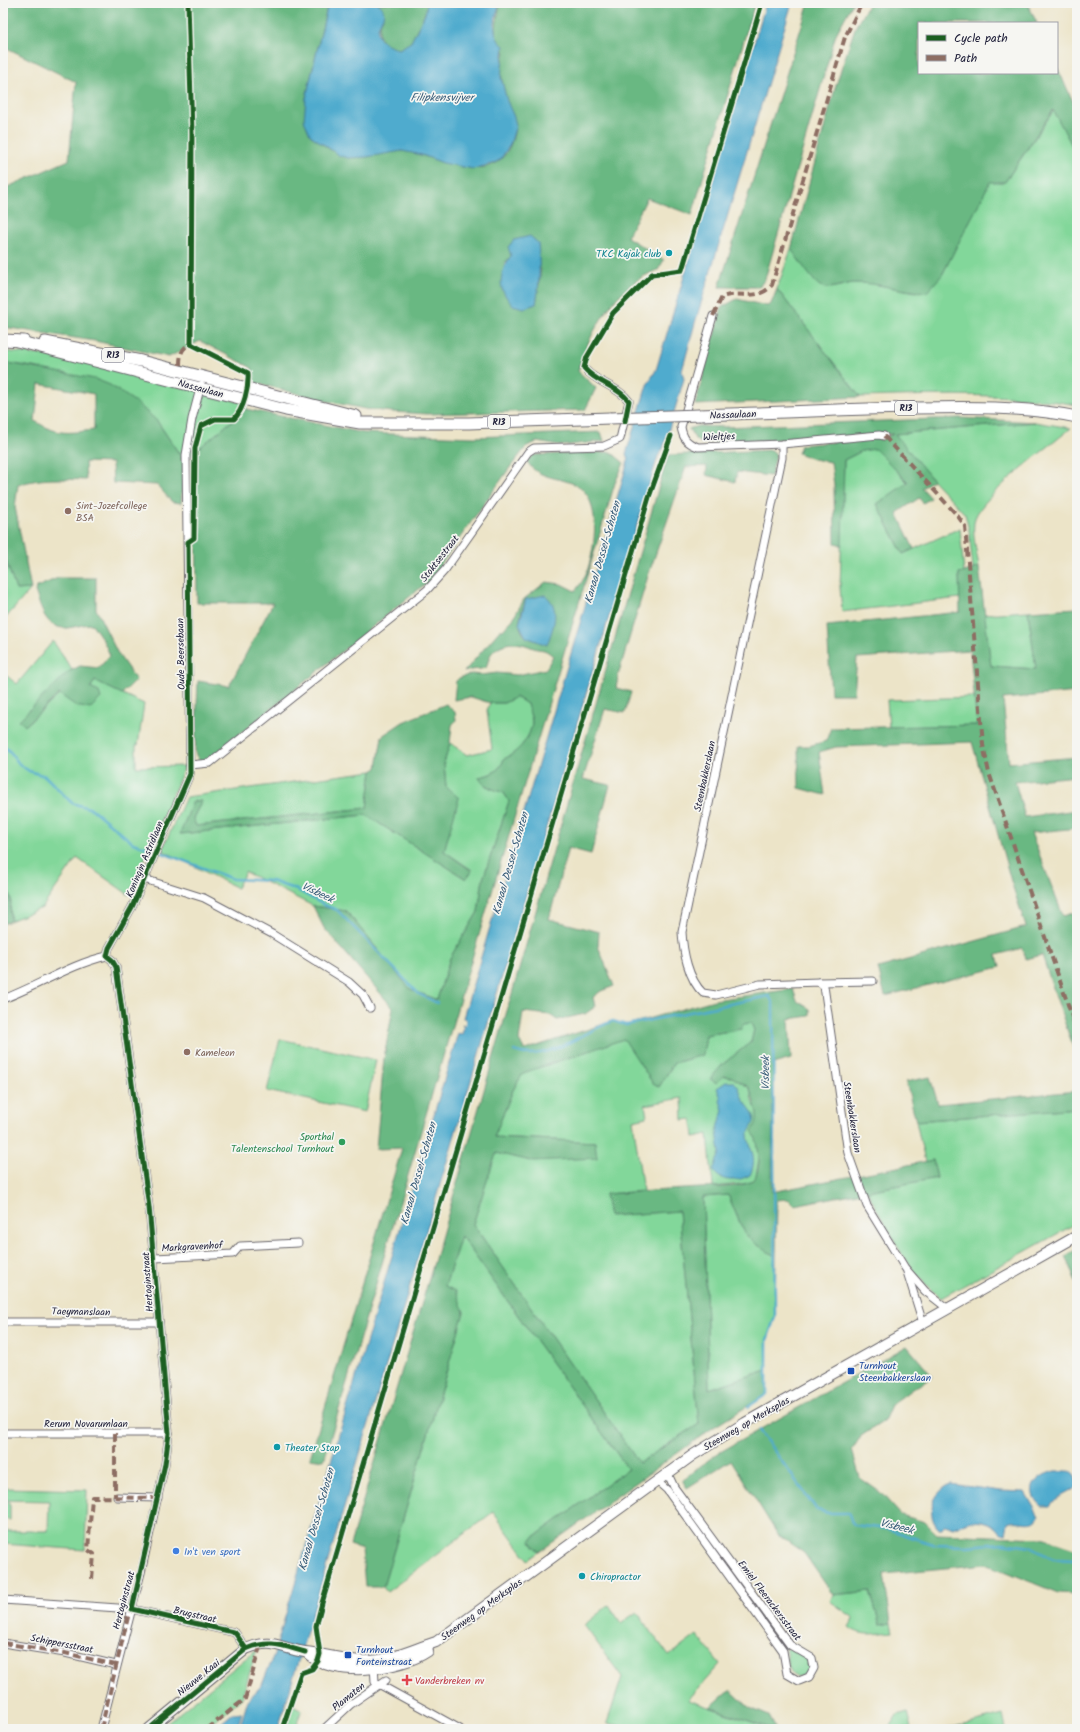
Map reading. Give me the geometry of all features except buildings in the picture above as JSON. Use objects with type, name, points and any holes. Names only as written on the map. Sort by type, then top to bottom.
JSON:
[{"type":"main road","name":"Nassaulaan","points":[[3,340],[44,342],[86,349],[141,361],[202,383],[286,410],[360,423],[469,423],[852,409],[950,407],[1045,411],[1077,417]]},
{"type":"street","name":"Wieltjes","points":[[713,316],[681,427],[682,435],[688,443],[698,447],[782,444],[879,435],[884,436]]},
{"type":"street","name":"Stoktsestraat","points":[[190,765],[210,763],[427,590],[445,570],[528,452],[534,448],[558,449],[604,446],[620,440],[629,401],[625,395],[590,375],[584,368]]},
{"type":"street","name":"Oude Beersebaan","points":[[190,765],[187,445],[202,383]]},
{"type":"street","name":"Steenbakkerslaan","points":[[782,444],[782,458],[682,932],[686,959],[693,979],[703,992],[716,995],[760,984],[873,981]]},
{"type":"street","name":"Koningin Astridlaan","points":[[107,956],[109,948],[132,908],[188,780],[190,765]]},
{"type":"street","name":"Koningin Astridlaan","points":[[144,878],[204,898],[272,934],[349,982],[363,995],[370,1008]]},
{"type":"street","points":[[3,998],[22,992],[92,960],[107,956]]},
{"type":"street","name":"Hertoginstraat","points":[[101,1729],[128,1617],[132,1609],[158,1498],[169,1433],[155,1258],[116,967],[112,960],[107,956]]},
{"type":"street","name":"Steenbakkerslaan","points":[[819,982],[824,986],[848,1153],[867,1206],[905,1268],[937,1302],[948,1309]]},
{"type":"street","name":"Steenweg op Merksplas","points":[[261,1644],[276,1644],[304,1652],[325,1664],[374,1665],[414,1659],[430,1649],[436,1642],[658,1482],[693,1455],[745,1423],[1077,1236]]},
{"type":"street","name":"Markgravenhof","points":[[155,1258],[233,1254],[240,1246],[298,1244]]},
{"type":"street","name":"Steenbakkerslaan","points":[[905,1268],[923,1323]]},
{"type":"street","name":"Taeymanslaan","points":[[3,1322],[159,1322]]},
{"type":"street","name":"Rerum Novarumlaan","points":[[3,1433],[169,1433]]},
{"type":"street","name":"Emiel Fleerackersstraat","points":[[658,1482],[667,1490],[783,1651],[787,1674],[799,1681],[809,1677],[814,1668],[812,1658],[790,1645],[673,1486],[668,1474]]},
{"type":"street","points":[[117,1497],[158,1498]]},
{"type":"street","name":"Brugstraat","points":[[3,1600],[132,1609],[233,1632],[246,1649]]},
{"type":"street","name":"Schippersstraat","points":[[3,1643],[65,1653],[116,1665]]},
{"type":"street","name":"Nieuwe Kaai","points":[[149,1729],[246,1649],[261,1644]]},
{"type":"street","points":[[385,1663],[383,1682],[389,1689],[460,1729]]},
{"type":"street","points":[[374,1665],[375,1682],[383,1682]]},
{"type":"street","name":"Plamaten","points":[[324,1729],[351,1704],[383,1682]]},
{"type":"green space","points":[[3,3],[328,3],[306,98],[310,135],[333,151],[347,156],[365,157],[393,151],[403,151],[446,163],[476,168],[489,166],[501,159],[510,146],[514,134],[513,119],[506,100],[501,76],[505,52],[496,40],[495,33],[500,3],[755,3],[692,215],[647,198],[627,237],[664,260],[658,270],[643,276],[618,297],[597,325],[589,341],[578,371],[596,388],[585,410],[428,414],[365,409],[326,401],[252,382],[252,368],[200,341],[169,357],[95,341],[3,327],[3,189],[69,160],[76,82],[3,46]],"holes":[[[511,256],[541,269],[536,304],[504,264]]]},
{"type":"green space","points":[[378,3],[427,3],[424,17],[410,43],[398,49],[386,45],[382,40],[379,34],[383,18]]},
{"type":"green space","points":[[809,3],[853,3],[836,34],[765,279],[759,287],[719,287]]},
{"type":"green space","points":[[869,3],[1027,3],[1036,22],[918,22],[918,74],[1058,74],[1058,69],[1077,110],[1077,155],[1053,110],[1005,182],[990,182],[942,275],[927,292],[918,292],[862,283],[853,283],[832,288],[820,286],[805,269],[791,249],[836,85],[855,28]]},
{"type":"green space","points":[[1054,110],[1077,155],[1077,405],[1023,398],[969,395],[860,397],[777,289],[791,249],[819,285],[831,288],[852,283],[868,283],[916,292],[942,275],[990,181],[1005,182]]},
{"type":"green space","points":[[777,289],[860,397],[695,405],[722,307],[737,299],[767,306],[771,304]]},
{"type":"green space","points":[[3,351],[42,355],[51,352],[247,404],[246,409],[184,461],[157,421],[39,368],[3,362]]},
{"type":"green space","points":[[3,362],[95,379],[110,385],[137,403],[157,421],[184,461],[181,503],[172,502],[157,485],[113,483],[112,463],[85,462],[86,480],[43,480],[26,482],[18,485],[15,507],[31,589],[16,590],[3,552]],"holes":[[[39,384],[94,394],[94,430],[63,432],[43,426],[35,421]]]},
{"type":"green space","points":[[246,409],[364,433],[474,437],[601,432],[604,441],[560,446],[537,442],[527,446],[429,581],[218,752],[206,760],[199,761],[195,753],[198,681],[229,686],[273,603],[197,603],[196,463],[198,449]]},
{"type":"green space","points":[[961,418],[1035,422],[895,434],[933,480],[922,488],[931,498],[923,503],[919,498],[897,513],[914,549],[903,554],[877,504],[908,482],[875,449],[862,451],[844,460],[842,545],[835,543],[834,485],[831,462],[813,459],[798,453],[801,445],[878,438],[881,440],[893,434],[702,443],[696,440],[689,429],[698,426],[723,427]]},
{"type":"green space","points":[[1035,422],[1071,428],[1033,458],[991,496],[981,508],[975,518],[974,524],[979,567],[973,569],[969,530],[965,514],[933,480],[894,434]]},
{"type":"green space","points":[[875,448],[908,483],[877,504],[903,554],[960,528],[964,573],[959,574],[960,598],[842,612],[840,587],[844,460],[862,451]]},
{"type":"green space","points":[[772,450],[776,455],[771,476],[737,472],[735,482],[706,475],[707,466],[686,467],[648,576],[619,672],[616,688],[631,692],[625,713],[605,709],[583,779],[610,785],[591,854],[568,848],[549,919],[599,932],[598,946],[614,986],[601,991],[593,997],[595,1007],[585,1014],[557,1020],[550,1015],[523,1012],[519,1041],[525,1050],[613,1021],[626,1025],[714,1000],[793,989],[797,1001],[810,1009],[810,1016],[789,1019],[791,1059],[773,1064],[772,1192],[933,1160],[937,1178],[794,1205],[788,1199],[777,1200],[776,1257],[756,1244],[747,1236],[728,1195],[703,1197],[709,1389],[767,1370],[767,1394],[714,1427],[539,1552],[530,1540],[628,1469],[461,1236],[445,1286],[456,1291],[464,1312],[383,1587],[365,1587],[362,1549],[350,1545],[440,1242],[668,455]],"holes":[[[751,1023],[754,1030],[751,1042],[723,1064],[710,1079],[717,1083],[723,1076],[732,1077],[750,1088],[757,1115],[757,1121],[752,1131],[757,1143],[759,1159],[756,1174],[753,1179],[748,1183],[730,1187],[605,1194],[609,1216],[679,1211],[699,1424],[639,1463],[473,1224],[496,1153],[531,1161],[597,1158],[595,1142],[494,1137],[513,1090],[523,1073],[624,1039],[652,1082],[659,1087],[674,1063],[703,1055],[706,1035],[741,1029],[743,1024]]]},
{"type":"green space","points":[[611,452],[624,463],[615,483],[476,945],[324,1460],[310,1458],[402,1148],[376,1149],[384,1058],[393,1008],[324,928],[313,906],[346,911],[410,989],[437,1000],[450,958],[478,912],[483,879],[509,801],[504,793],[486,786],[479,777],[494,772],[500,767],[504,759],[518,749],[529,734],[532,722],[527,704],[516,697],[504,703],[490,703],[471,697],[454,700],[456,681],[459,678],[471,674],[482,675],[497,673],[517,675],[546,669],[553,656],[549,653],[526,645],[510,643],[504,644],[495,650],[490,656],[486,668],[464,672],[500,630],[503,630],[513,619],[524,599],[546,582],[561,584],[575,591],[582,582],[588,569],[591,557],[594,518],[592,506],[588,496],[581,488],[574,484],[537,472],[527,461],[533,455]],"holes":[[[526,599],[547,645],[527,637],[521,629],[520,619]]]},
{"type":"green space","points":[[3,552],[16,590],[31,589],[3,621]]},
{"type":"green space","points":[[979,567],[991,666],[1036,669],[1028,611],[1077,608],[1077,692],[1003,699],[1009,763],[1077,757],[1077,776],[1015,782],[1025,817],[1077,810],[1077,828],[1031,833],[1063,916],[1077,912],[1077,1059],[1042,955],[1026,959],[1022,948],[997,955],[1000,967],[885,996],[878,968],[1026,927],[1011,881],[972,742],[836,747],[819,752],[825,795],[799,788],[798,746],[809,746],[826,741],[831,728],[977,725],[970,650],[857,658],[854,694],[831,694],[827,626],[960,612],[959,574]]},
{"type":"green space","points":[[58,578],[96,578],[96,609],[118,654],[136,680],[122,694],[95,681],[90,688],[99,692],[101,698],[90,709],[76,706],[59,694],[25,726],[19,720],[68,672],[80,666],[99,668],[110,655],[103,640],[92,624],[67,628],[60,627],[54,625],[45,616],[35,591],[37,587]]},
{"type":"green space","points":[[1028,611],[1036,669],[991,666],[984,614]]},
{"type":"green space","points":[[53,641],[72,670],[20,720],[25,726],[60,694],[63,696],[90,688],[95,681],[144,704],[138,745],[136,745],[136,767],[185,766],[129,895],[77,858],[42,908],[10,921],[11,898],[3,877],[3,673],[17,684]]},
{"type":"green space","points":[[516,697],[527,704],[532,720],[531,728],[526,739],[514,753],[504,759],[500,767],[491,774],[479,777],[486,786],[504,793],[509,801],[483,879],[478,912],[450,958],[437,1000],[410,989],[346,911],[313,906],[245,872],[237,888],[162,850],[186,797],[372,771],[367,808],[196,826],[193,818],[202,801],[193,801],[181,834],[366,815],[466,879],[472,870],[444,851],[458,798],[446,787],[444,763],[450,743],[467,755],[492,749],[487,710],[490,703],[504,703]]},
{"type":"green space","points":[[974,697],[977,725],[889,727],[887,700]]},
{"type":"green space","points":[[446,704],[455,712],[456,720],[452,725],[450,743],[444,763],[446,787],[459,798],[444,851],[472,871],[466,879],[366,815],[180,834],[193,801],[202,801],[193,818],[196,826],[367,808],[372,771],[377,768],[382,736],[403,722]]},
{"type":"green space","points":[[3,877],[11,898],[10,921],[3,924]]},
{"type":"green space","points":[[751,1023],[754,1030],[751,1042],[723,1064],[723,1076],[732,1077],[750,1088],[752,1101],[758,1112],[757,1137],[759,1158],[756,1176],[749,1183],[713,1187],[708,1134],[694,1137],[692,1119],[683,1120],[682,1098],[645,1105],[647,1117],[633,1120],[643,1191],[605,1194],[609,1216],[679,1211],[699,1424],[639,1463],[473,1224],[496,1152],[531,1161],[595,1142],[494,1137],[513,1090],[523,1073],[624,1038],[652,1082],[659,1087],[674,1063],[703,1055],[706,1035],[741,1029],[743,1024]]},
{"type":"green space","points":[[280,1039],[376,1060],[365,1112],[267,1091]]},
{"type":"green space","points":[[930,1077],[938,1104],[1077,1091],[1077,1108],[916,1121],[906,1082]]},
{"type":"green space","points":[[1077,1108],[1077,1223],[941,1298],[918,1276],[899,1249],[867,1191],[937,1178],[933,1160],[925,1162],[916,1121]]},
{"type":"green space","points":[[728,1195],[741,1225],[750,1239],[776,1257],[775,1317],[767,1340],[767,1370],[709,1389],[703,1197]]},
{"type":"green space","points":[[461,1236],[628,1469],[530,1540],[539,1552],[528,1560],[493,1512],[387,1592],[383,1587],[464,1312],[445,1286]]},
{"type":"green space","points":[[1077,1250],[1077,1284],[1065,1256]]},
{"type":"green space","points":[[907,1346],[933,1377],[912,1389],[891,1405],[884,1421],[861,1436],[852,1450],[860,1478],[880,1492],[901,1515],[925,1522],[937,1534],[1042,1538],[1077,1550],[1077,1594],[1058,1593],[986,1564],[884,1574],[891,1623],[880,1625],[870,1591],[833,1595],[804,1553],[778,1535],[731,1460],[687,1488],[682,1480],[715,1455]]},
{"type":"green space","points":[[3,1488],[87,1490],[85,1550],[3,1544],[3,1531],[48,1531],[49,1501],[3,1500]]},
{"type":"green space","points":[[3,1502],[10,1502],[10,1520],[3,1519]]},
{"type":"green space","points":[[870,1591],[880,1625],[891,1623],[893,1632],[870,1634],[859,1633],[849,1627],[854,1618],[830,1601],[833,1595]]},
{"type":"green space","points":[[609,1605],[621,1623],[637,1612],[669,1656],[697,1635],[720,1664],[688,1700],[772,1729],[635,1729],[607,1723],[622,1677],[584,1625]]},
{"type":"green space","points":[[789,1648],[809,1661],[810,1669],[802,1676],[793,1675],[788,1667],[786,1650]]},
{"type":"green space","points":[[257,1649],[242,1698],[204,1729],[160,1729]]},
{"type":"green space","points":[[730,1690],[750,1708],[769,1716],[776,1729],[772,1729],[710,1707]]},
{"type":"green space","points":[[293,1705],[302,1710],[297,1722],[303,1727],[309,1729],[285,1729]]},
{"type":"green space","points":[[908,1712],[912,1729],[888,1729],[897,1715]]},
{"type":"green space","points":[[1003,1715],[1006,1729],[940,1729],[953,1728]]},
{"type":"water","name":"Filipkensvijver","points":[[328,3],[378,3],[382,7],[384,13],[378,28],[379,36],[387,45],[399,49],[411,42],[425,14],[427,3],[500,3],[495,21],[495,32],[500,42],[504,46],[501,77],[507,101],[516,125],[510,145],[500,160],[492,164],[473,169],[443,163],[422,155],[402,151],[367,157],[348,158],[340,156],[310,135],[304,120],[306,98]]},
{"type":"water","name":"Kanaal Dessel-Schoten","points":[[766,3],[792,3],[695,323],[682,371],[684,379],[663,449],[658,456],[606,627],[278,1729],[239,1729],[248,1700],[262,1685],[274,1654],[458,1033],[462,1034],[464,1028],[462,1025],[465,1026],[466,1019],[463,1018],[628,461],[626,454],[647,385],[656,370]]},
{"type":"water","points":[[530,236],[538,243],[539,281],[536,304],[524,308],[512,305],[503,291],[501,277],[511,256],[508,247],[514,240]]},
{"type":"water","points":[[545,595],[550,600],[555,612],[555,618],[547,645],[526,637],[519,624],[526,599]]},
{"type":"water","points":[[726,1082],[734,1082],[736,1084],[743,1099],[755,1118],[748,1133],[753,1157],[750,1175],[735,1180],[720,1177],[713,1170],[720,1153],[717,1132],[723,1110],[720,1101],[721,1098],[717,1088]]},
{"type":"water","points":[[1056,1471],[1072,1472],[1075,1476],[1077,1486],[1059,1497],[1051,1507],[1042,1507],[1033,1495],[1034,1484],[1042,1476]]},
{"type":"water","points":[[951,1484],[1001,1491],[1025,1492],[1039,1516],[1037,1520],[1030,1523],[1008,1523],[1006,1534],[999,1531],[991,1524],[981,1521],[968,1522],[954,1528],[946,1525],[943,1529],[939,1529],[932,1517],[933,1504],[940,1492]]},
{"type":"water","points":[[242,1712],[237,1729],[214,1729],[233,1713]]},
{"type":"waterway","name":"Visbeek","points":[[3,745],[19,764],[29,771],[45,776],[72,803],[92,809],[133,843],[151,849]]},
{"type":"waterway","name":"Visbeek","points":[[160,852],[233,879],[271,881],[297,890],[324,905],[337,910],[419,994],[437,1003]]},
{"type":"waterway","name":"Visbeek","points":[[514,1051],[527,1054],[552,1050],[613,1021],[626,1025],[769,996],[773,1003],[775,1317],[767,1340],[767,1394],[748,1407]]},
{"type":"waterway","name":"Visbeek","points":[[759,1430],[817,1510],[828,1513],[848,1513],[853,1525],[888,1529],[935,1545],[967,1546],[1003,1543],[1031,1547],[1052,1559],[1077,1560]]},
{"type":"marked path","points":[[713,316],[722,297],[729,295],[761,293],[772,285],[845,37],[862,3]]},
{"type":"marked path","points":[[180,365],[182,352],[185,347],[191,344],[191,340]]},
{"type":"marked path","points":[[884,436],[957,515],[965,526],[983,745],[989,773],[1077,1031]]},
{"type":"marked path","points":[[115,1433],[115,1497]]},
{"type":"marked path","points":[[92,1579],[94,1554],[88,1550],[92,1497],[158,1498]]},
{"type":"marked path","points":[[101,1729],[128,1617],[132,1609]]},
{"type":"marked path","points":[[3,1643],[65,1653],[116,1665]]},
{"type":"marked path","points":[[207,1729],[245,1699],[261,1643]]},
{"type":"cycle path","points":[[188,3],[192,133],[191,344]]},
{"type":"cycle path","points":[[625,421],[629,401],[619,392],[589,373],[584,368],[587,357],[613,313],[652,274],[682,270],[762,3]]},
{"type":"cycle path","points":[[191,344],[248,373],[248,379],[247,391],[238,415],[234,419],[215,419],[201,426],[195,448],[194,538],[188,542],[190,774],[132,907],[109,948],[107,956],[112,960],[116,967],[149,1207],[169,1433],[165,1464],[132,1609],[233,1632],[246,1649]]},
{"type":"cycle path","points":[[282,1729],[301,1673],[312,1669],[318,1661],[320,1654],[316,1626],[322,1603],[649,497],[671,436]]},
{"type":"cycle path","points":[[149,1729],[246,1649],[262,1644],[276,1644],[305,1652]]},
{"type":"place","name":"TKC Kajak club","points":[[669,253]]},
{"type":"place","name":"Sint-Jozefcollege BSA","points":[[68,511]]},
{"type":"place","name":"Kameleon","points":[[187,1052]]},
{"type":"place","name":"Sporthal Talentenschool Turnhout","points":[[342,1142]]},
{"type":"place","name":"Turnhout Steenbakkerslaan","points":[[851,1371]]},
{"type":"place","name":"Theater Stap","points":[[277,1447]]},
{"type":"place","name":"In't ven sport","points":[[176,1551]]},
{"type":"place","name":"Chiropractor","points":[[582,1576]]},
{"type":"place","name":"Turnhout Fonteinstraat","points":[[348,1655]]},
{"type":"place","name":"Vanderbreken nv","points":[[407,1680]]}]
